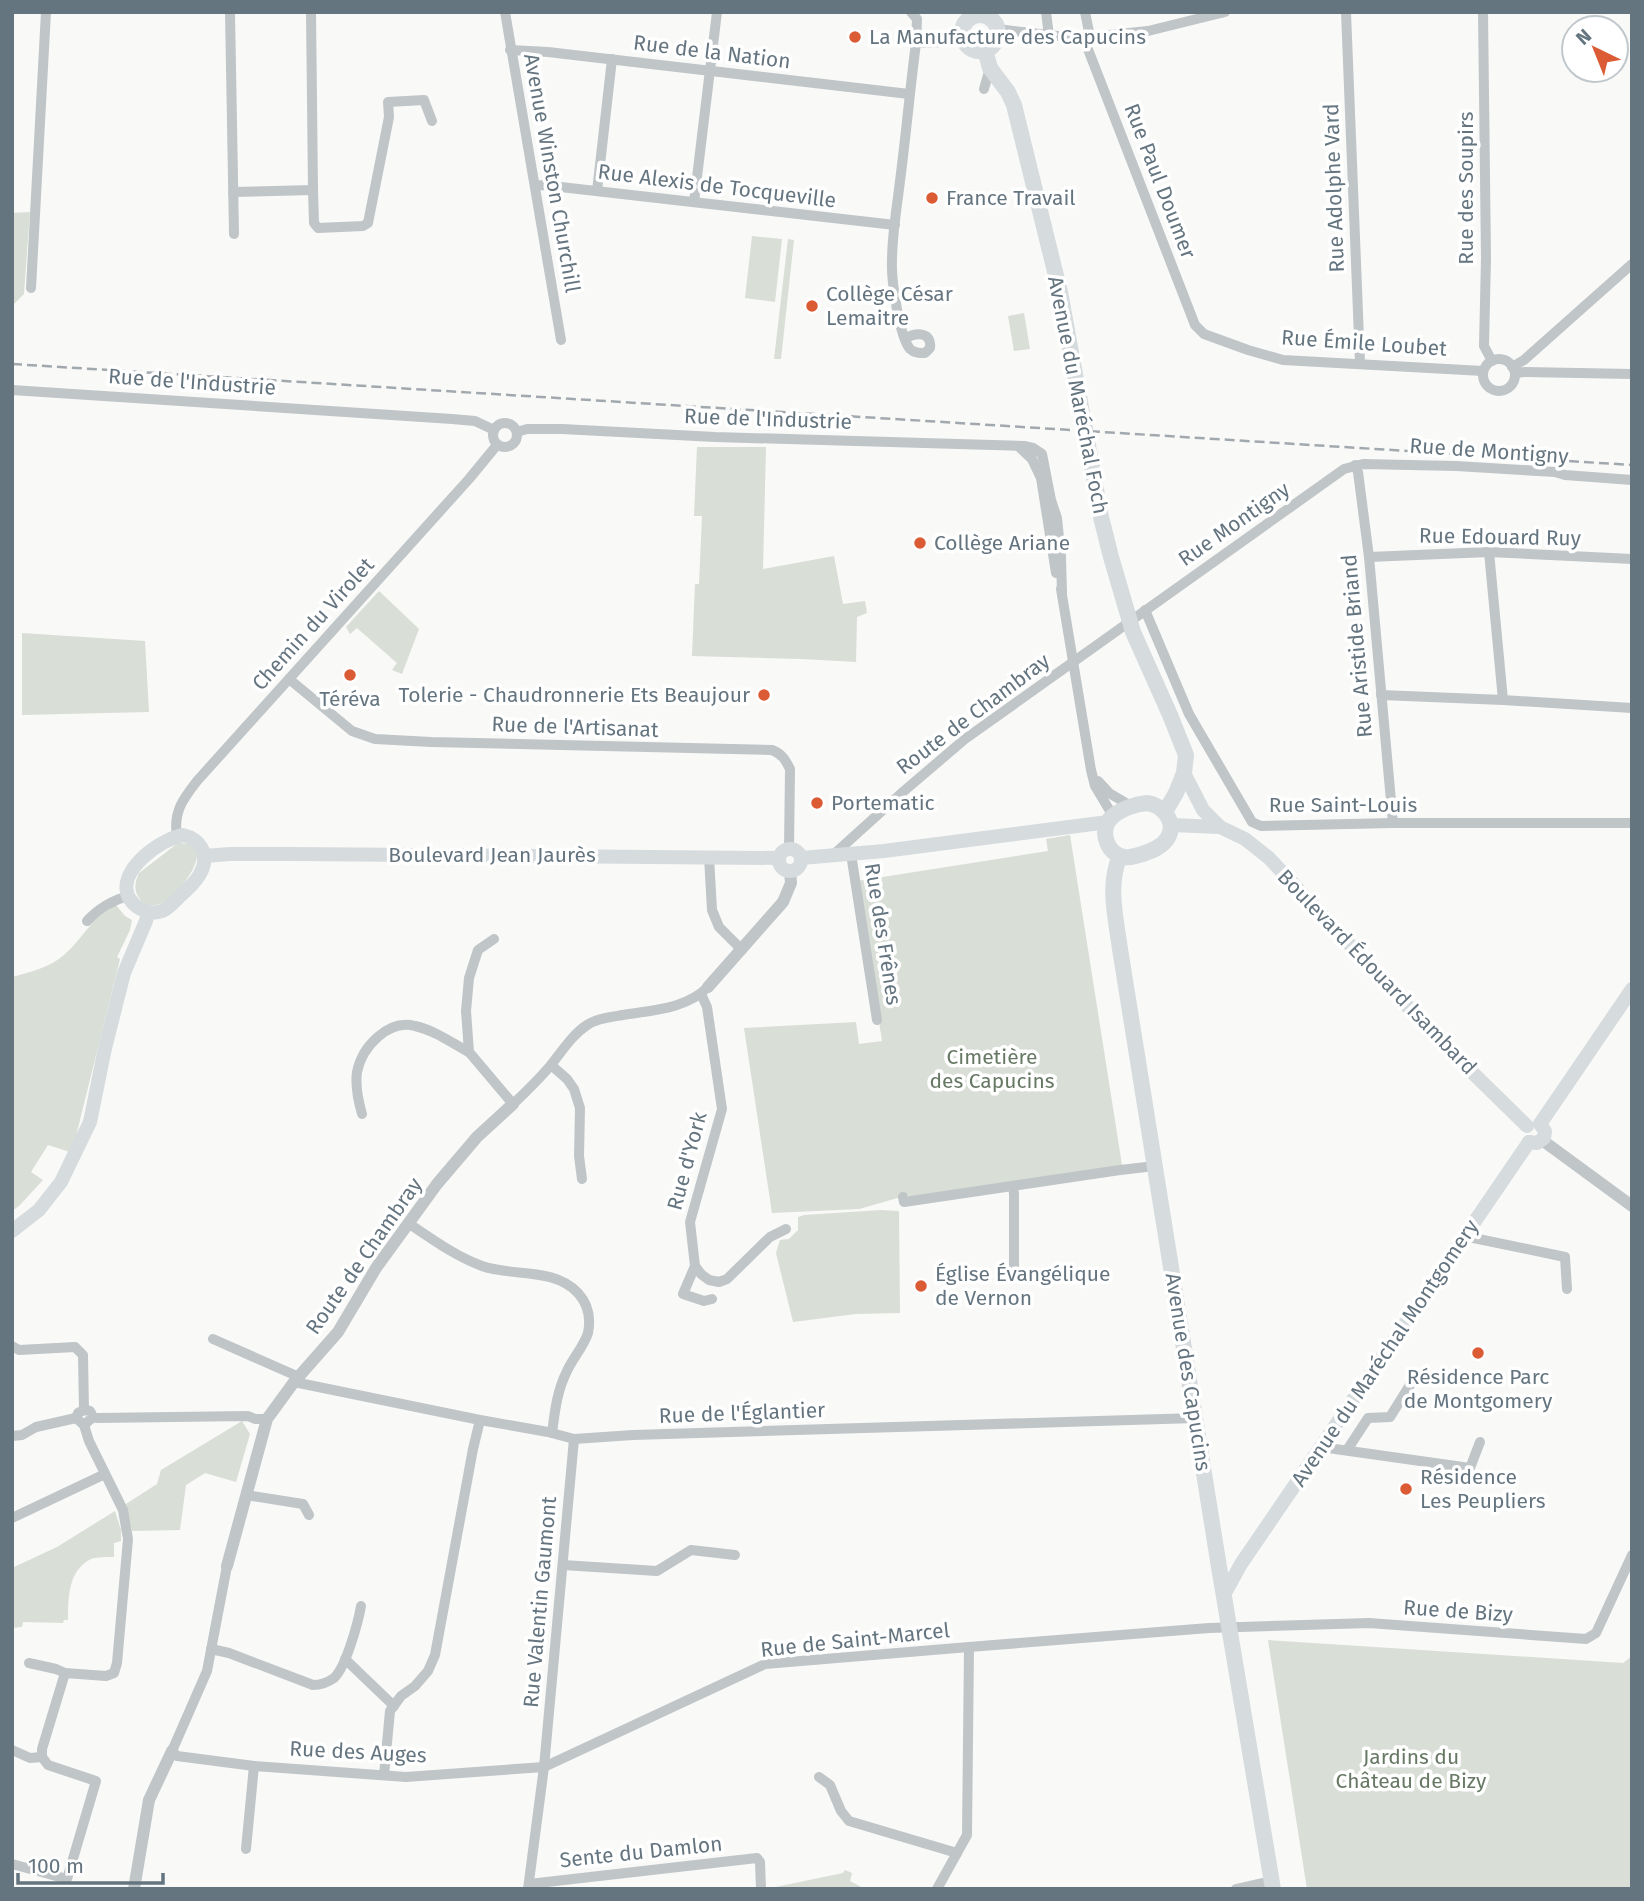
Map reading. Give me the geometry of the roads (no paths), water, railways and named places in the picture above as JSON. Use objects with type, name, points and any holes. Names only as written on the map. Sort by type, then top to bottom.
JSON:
[{"type":"main road","points":[[970,20],[992,20],[998,29],[994,44],[985,50],[972,50],[964,42],[970,20]]},
{"type":"main road","name":"Avenue du Maréchal Foch","points":[[985,50],[990,68],[1014,105],[1060,292],[1101,517],[1133,632],[1186,755],[1184,773]]},
{"type":"main road","points":[[1147,803],[1155,804],[1168,818],[1171,832],[1167,840],[1153,850],[1125,858],[1120,856],[1109,847],[1105,839],[1110,819],[1131,806],[1157,799],[1166,792],[1173,780],[1180,738]]},
{"type":"main road","points":[[1168,818],[1184,773]]},
{"type":"main road","name":"Boulevard Édouard Isambard","points":[[1184,773],[1203,810],[1220,827]]},
{"type":"main road","name":"Boulevard Édouard Isambard","points":[[1168,818],[1220,827],[1245,839],[1269,858],[1436,1037],[1534,1125]]},
{"type":"main road","name":"Boulevard Jean Jaurès","points":[[1072,828],[1077,824],[1110,819]]},
{"type":"main road","name":"Boulevard Jean Jaurès","points":[[204,856],[832,857],[1072,828],[1105,839]]},
{"type":"main road","points":[[177,836],[190,837],[198,842],[204,856],[205,862],[200,874],[165,910],[148,912],[135,905],[128,896],[127,883],[133,868],[161,844],[177,836]]},
{"type":"main road","points":[[789,855],[781,867],[790,871]]},
{"type":"main road","name":"Avenue des Capucins","points":[[1120,856],[1114,870],[1112,891],[1120,949],[1272,1885]]},
{"type":"main road","points":[[12,1231],[38,1210],[61,1182],[90,1122],[124,973],[148,912]]},
{"type":"main road","points":[[1536,1141],[1524,1133],[1534,1125],[1632,989]]},
{"type":"main road","name":"Avenue du Maréchal Montgomery","points":[[1224,1595],[1241,1564],[1464,1236],[1536,1141]]},
{"type":"main road","points":[[1219,1567],[1241,1564]]},
{"type":"street","points":[[31,288],[46,12]]},
{"type":"street","points":[[230,12],[234,234]]},
{"type":"street","points":[[311,12],[314,223],[318,228],[363,226],[368,223],[389,117],[387,102],[424,100],[432,121]]},
{"type":"street","name":"Avenue Winston Churchill","points":[[505,12],[561,341]]},
{"type":"street","points":[[694,202],[717,12]]},
{"type":"street","points":[[906,338],[896,304],[891,259],[916,43],[917,19],[911,12]]},
{"type":"street","points":[[1046,12],[1049,36]]},
{"type":"street","name":"Rue Paul Doumer","points":[[1085,12],[1087,38],[1195,324],[1204,334]]},
{"type":"street","points":[[998,29],[1087,38],[1148,31],[1188,17],[1225,12]]},
{"type":"street","name":"Rue Adolphe Vard","points":[[1346,12],[1360,363]]},
{"type":"street","name":"Rue des Soupirs","points":[[1483,12],[1486,258],[1484,346],[1492,361]]},
{"type":"street","points":[[916,43],[943,42],[970,20]]},
{"type":"street","name":"Rue de la Nation","points":[[510,50],[612,59],[909,94]]},
{"type":"street","points":[[597,191],[612,59]]},
{"type":"street","name":"Rue Alexis de Tocqueville","points":[[535,186],[895,225]]},
{"type":"street","points":[[233,192],[313,190]]},
{"type":"street","points":[[1514,370],[1632,264]]},
{"type":"street","name":"Rue Émile Loubet","points":[[1204,334],[1248,351],[1283,360],[1483,371]]},
{"type":"street","points":[[1492,361],[1507,361],[1514,370],[1514,381],[1509,388],[1502,391],[1493,390],[1483,380],[1483,371],[1492,361]]},
{"type":"street","points":[[1514,370],[1632,374]]},
{"type":"street","name":"Rue de l'Industrie","points":[[12,390],[452,419],[475,421],[494,430]]},
{"type":"street","points":[[508,423],[517,432],[517,440],[512,446],[504,448],[496,445],[493,438],[494,430],[500,424],[508,423]]},
{"type":"street","name":"Rue de l'Industrie","points":[[517,432],[527,429],[562,429],[677,436],[1024,446],[1041,452],[1045,463],[1057,518],[1062,594]]},
{"type":"street","name":"Chemin du Virolet","points":[[177,836],[180,803],[197,781],[496,445]]},
{"type":"street","points":[[1018,446],[1036,464],[1041,478],[1091,770],[1110,819]]},
{"type":"street","name":"Rue de Montigny","points":[[1350,467],[1456,466],[1632,480]]},
{"type":"street","name":"Rue Aristide Briand","points":[[1350,467],[1358,472],[1393,823]]},
{"type":"street","name":"Rue Montigny","points":[[1145,610],[1350,467]]},
{"type":"street","points":[[1489,552],[1503,700]]},
{"type":"street","name":"Rue Edouard Ruy","points":[[1368,557],[1489,552],[1632,559]]},
{"type":"street","name":"Route de Chambray","points":[[832,857],[904,790],[965,739],[1145,610]]},
{"type":"street","name":"Rue Saint-Louis","points":[[1145,610],[1189,714],[1252,822],[1261,825],[1632,824]]},
{"type":"street","name":"Rue de l'Artisanat","points":[[289,679],[352,731],[375,738],[772,750],[780,753],[790,768],[789,855]]},
{"type":"street","points":[[1381,695],[1632,708]]},
{"type":"street","points":[[1091,770],[1109,793],[1131,806]]},
{"type":"street","name":"Rue des Frênes","points":[[851,855],[877,1020]]},
{"type":"street","points":[[709,857],[712,910],[719,927],[742,950]]},
{"type":"street","name":"Route de Chambray","points":[[134,1889],[149,1800],[207,1671],[227,1566],[267,1419],[338,1332],[376,1268],[437,1184],[478,1137],[533,1086],[571,1039],[587,1025],[604,1018],[669,1008],[689,1001],[705,990],[783,902],[791,883],[790,871]]},
{"type":"street","points":[[87,921],[94,913],[128,896]]},
{"type":"street","points":[[469,1052],[466,1011],[469,978],[478,950],[494,939]]},
{"type":"street","name":"Rue d'York","points":[[695,1266],[690,1222],[722,1109],[705,990]]},
{"type":"street","points":[[362,1114],[356,1095],[357,1071],[364,1056],[375,1038],[386,1031],[413,1025],[469,1052],[513,1104]]},
{"type":"street","points":[[551,1065],[574,1089],[580,1108],[579,1156],[582,1179]]},
{"type":"street","points":[[1536,1141],[1632,1206]]},
{"type":"street","points":[[903,1197],[904,1202],[1155,1166]]},
{"type":"street","points":[[1013,1186],[1014,1274]]},
{"type":"street","points":[[408,1223],[458,1256],[485,1267],[555,1278],[572,1287],[585,1301],[590,1318],[587,1335],[557,1392],[552,1433]]},
{"type":"street","points":[[712,1298],[704,1301],[683,1294],[695,1266],[709,1280],[719,1282],[727,1279],[770,1237],[786,1229]]},
{"type":"street","points":[[1464,1236],[1565,1257],[1567,1289]]},
{"type":"street","name":"Rue de l'Églantier","points":[[213,1339],[297,1380],[574,1439],[1196,1418]]},
{"type":"street","points":[[12,1346],[19,1349],[75,1347],[83,1355],[84,1418],[89,1441],[123,1510],[128,1539],[114,1673],[106,1676],[65,1673],[29,1663]]},
{"type":"street","points":[[1347,1450],[1368,1418],[1390,1417],[1410,1385]]},
{"type":"street","points":[[12,1436],[22,1435],[36,1427],[84,1418],[248,1416],[267,1419]]},
{"type":"street","points":[[384,1775],[390,1711],[401,1696],[415,1686],[428,1671],[435,1655],[480,1420]]},
{"type":"street","name":"Rue Valentin Gaumont","points":[[544,1767],[574,1439]]},
{"type":"street","points":[[1321,1447],[1470,1468],[1480,1442]]},
{"type":"street","points":[[12,1518],[105,1474]]},
{"type":"street","points":[[246,1495],[303,1504],[309,1515]]},
{"type":"street","points":[[563,1565],[657,1571],[691,1550],[735,1555]]},
{"type":"street","name":"Rue de Bizy","points":[[1230,1627],[1369,1623],[1586,1639],[1596,1633],[1629,1570],[1632,1555]]},
{"type":"street","points":[[211,1649],[229,1653],[313,1685],[323,1685],[340,1671],[361,1606]]},
{"type":"street","name":"Rue de Saint-Marcel","points":[[544,1767],[765,1664],[1230,1627]]},
{"type":"street","points":[[937,1889],[967,1835],[969,1647]]},
{"type":"street","points":[[345,1659],[394,1706]]},
{"type":"street","points":[[12,1864],[67,1879],[96,1781],[48,1765],[41,1757],[65,1673]]},
{"type":"street","points":[[12,1751],[30,1758],[41,1757]]},
{"type":"street","name":"Rue des Auges","points":[[172,1751],[177,1756],[254,1766],[406,1777],[544,1767]]},
{"type":"street","points":[[246,1849],[254,1766]]},
{"type":"street","points":[[529,1886],[544,1767]]},
{"type":"street","points":[[819,1777],[830,1785],[841,1811],[849,1821],[957,1853]]},
{"type":"street","name":"Sente du Damlon","points":[[529,1886],[757,1858],[760,1862],[761,1888]]},
{"type":"street","points":[[1236,1889],[1272,1885]]},
{"type":"railway","points":[[12,364],[1632,465]]},
{"type":"place","name":"La Manufacture des Capucins","points":[[855,37]]},
{"type":"place","name":"France Travail","points":[[932,198]]},
{"type":"place","name":"Collège César Lemaitre","points":[[812,306]]},
{"type":"place","name":"Collège Ariane","points":[[920,543]]},
{"type":"place","name":"Téréva","points":[[350,675]]},
{"type":"place","name":"Tolerie - Chaudronnerie Ets Beaujour","points":[[764,695]]},
{"type":"place","name":"Portematic","points":[[817,803]]},
{"type":"place","name":"Église Évangélique de Vernon","points":[[921,1286]]},
{"type":"place","name":"Résidence Parc de Montgomery","points":[[1478,1353]]},
{"type":"place","name":"Résidence Les Peupliers","points":[[1406,1489]]},
{"type":"park label","name":"Cimetière des Capucins","points":[[992,1069]]},
{"type":"park label","name":"Jardins du Château de Bizy","points":[[1411,1769]]}]
